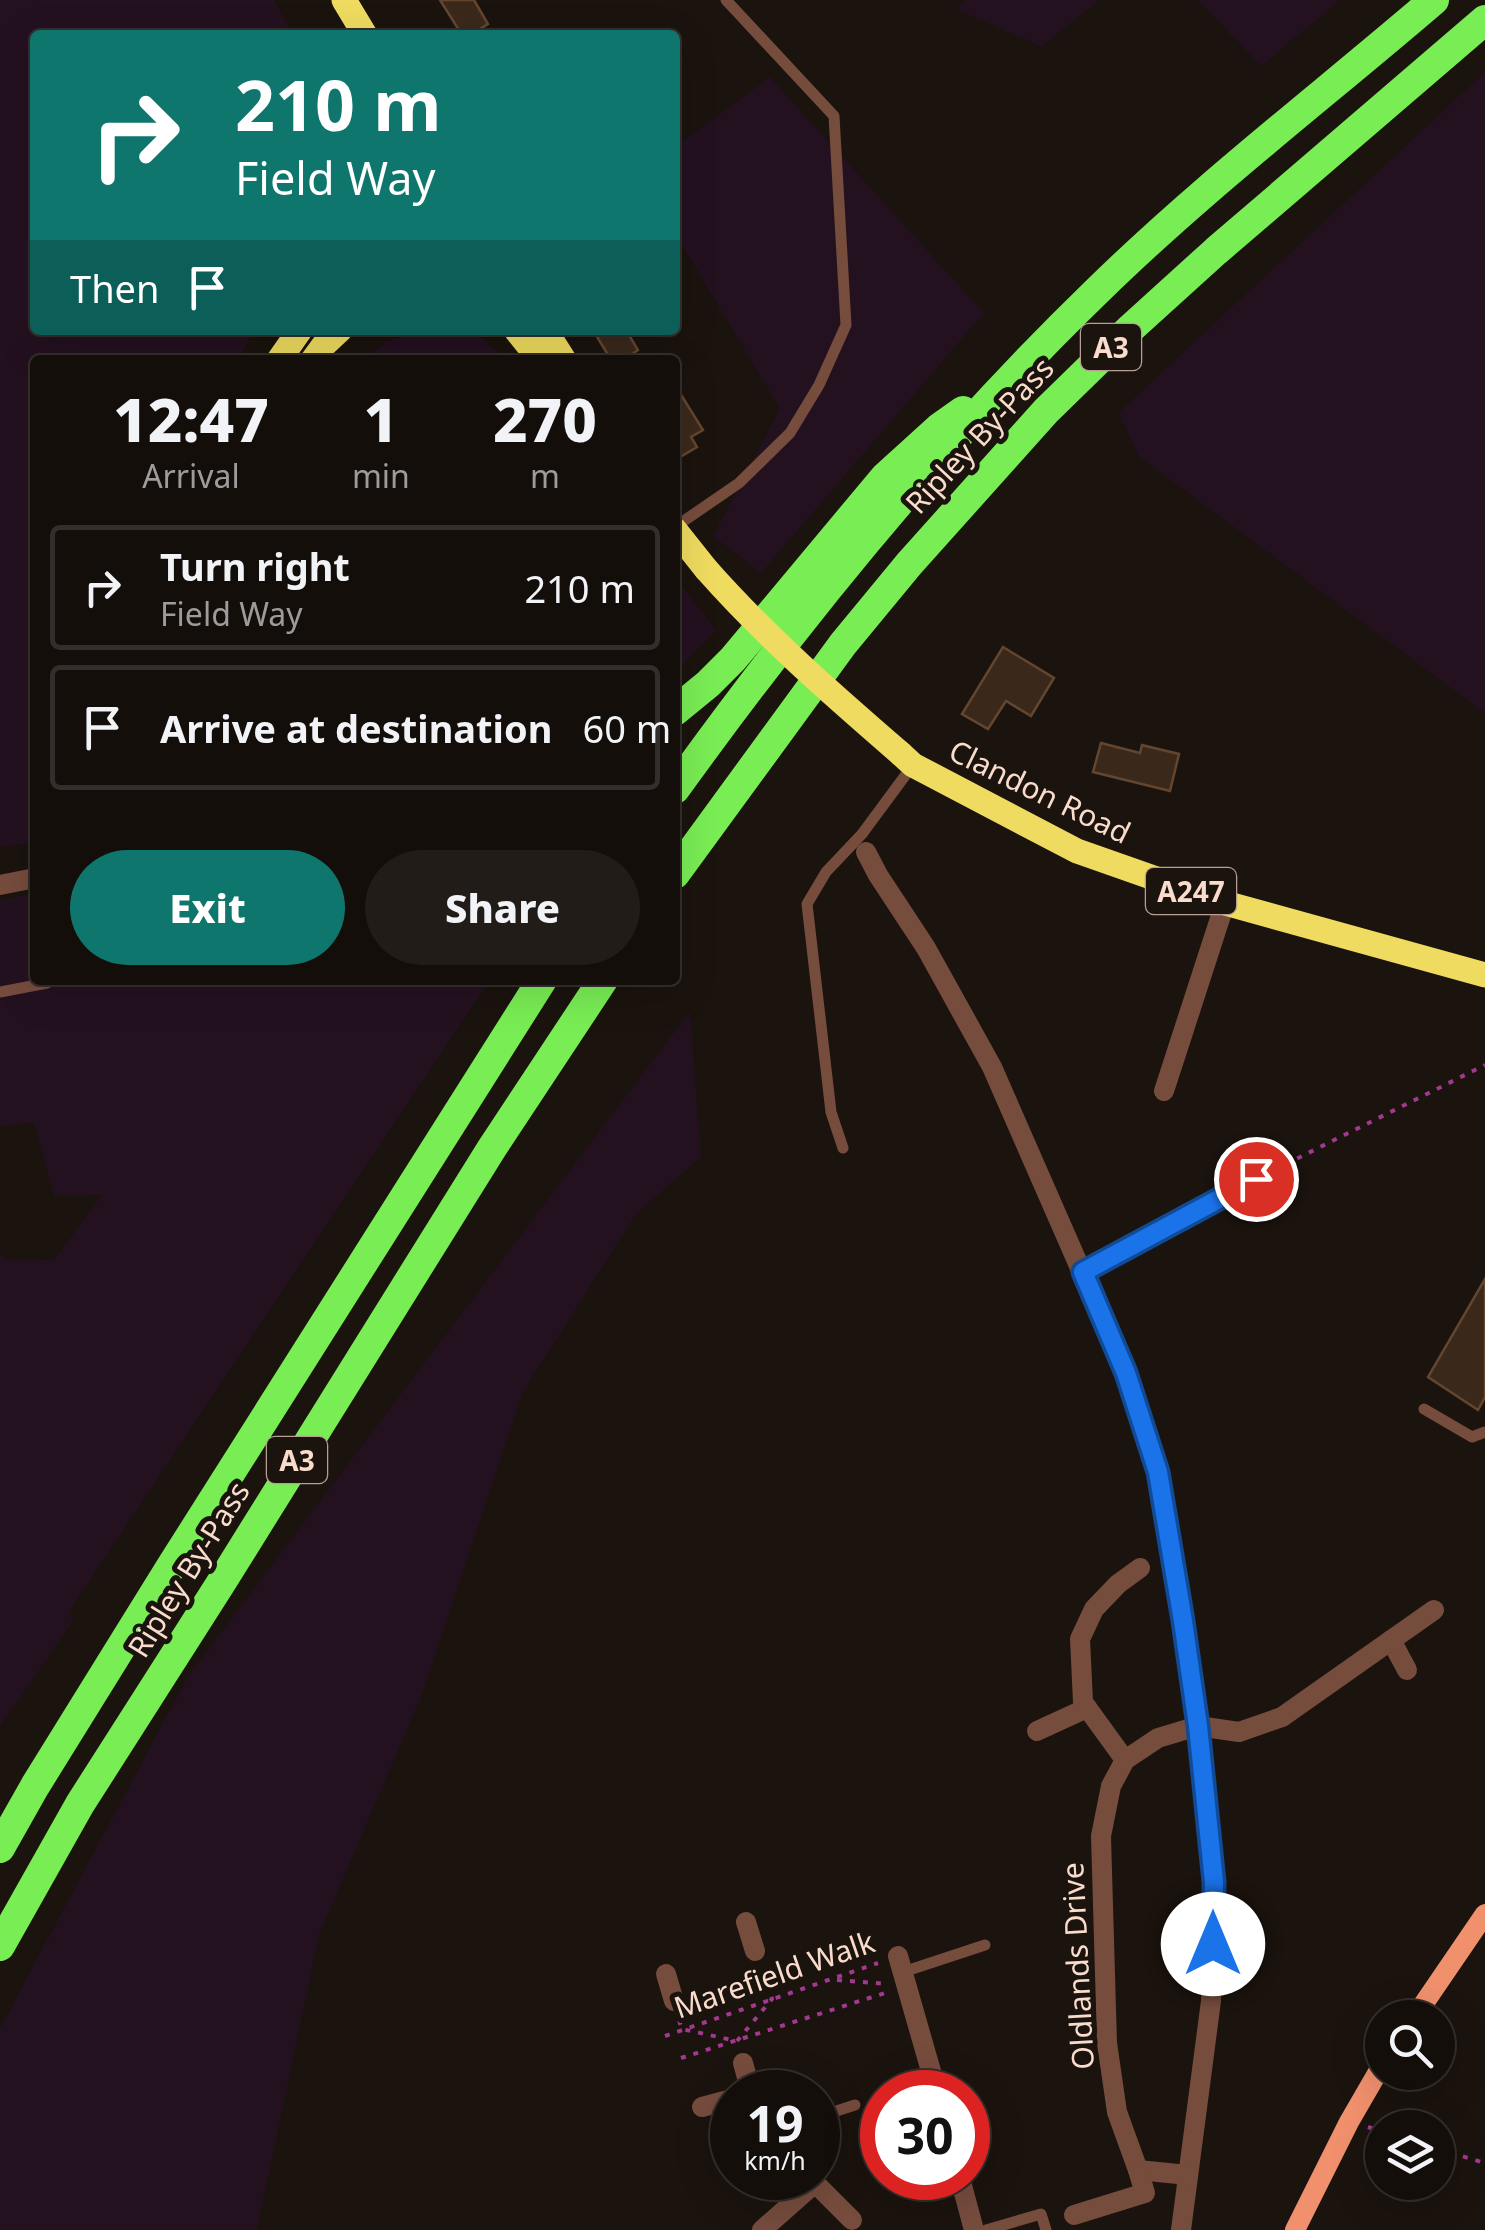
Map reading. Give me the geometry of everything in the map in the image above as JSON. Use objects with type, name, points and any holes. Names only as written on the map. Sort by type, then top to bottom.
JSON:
[{"type":"highway","name":"Ripley By-Pass","points":[[680,781],[746,691],[874,531],[1012,376],[1185,209],[1434,0]]},
{"type":"highway","name":"Ripley By-Pass","points":[[680,867],[854,631],[908,564],[1046,412],[1216,251],[1485,20]]},
{"type":"highway","points":[[680,707],[733,659],[885,477],[939,428],[1012,376]]},
{"type":"highway","name":"Ripley By-Pass","points":[[0,1848],[172,1565],[539,985]]},
{"type":"highway","name":"Ripley By-Pass","points":[[0,1946],[80,1804],[492,1148],[600,985]]},
{"type":"main road","points":[[344,0],[362,30]]},
{"type":"main road","points":[[317,355],[335,335]]},
{"type":"main road","points":[[520,335],[536,355]]},
{"type":"main road","name":"Clandon Road","points":[[680,536],[745,614],[907,760],[1077,851],[1225,904],[1485,976]]},
{"type":"main road","points":[[1426,2000],[1485,1914]]},
{"type":"main road","points":[[1295,2230],[1368,2090]]},
{"type":"street","points":[[864,843],[871,864],[926,948],[992,1067],[1126,1373],[1158,1472],[1198,1726],[1214,1882],[1210,2002],[1181,2230]]},
{"type":"street","points":[[0,885],[30,879]]},
{"type":"street","points":[[1164,1091],[1225,904]]},
{"type":"street","points":[[1083,1272],[1256,1179]]},
{"type":"street","points":[[1140,1568],[1094,1609],[1080,1638],[1082,1702],[1125,1760],[1158,1738],[1198,1726],[1239,1732],[1282,1717],[1434,1610]]},
{"type":"street","points":[[1392,1640],[1407,1670]]},
{"type":"street","points":[[1037,1731],[1086,1708]]},
{"type":"street","name":"Oldlands Drive","points":[[1125,1760],[1111,1786],[1101,1836],[1103,1938],[1107,2044],[1116,2112],[1138,2170]]},
{"type":"street","points":[[746,1922],[756,1951]]},
{"type":"street","points":[[903,1971],[932,2070]]},
{"type":"street","points":[[666,1974],[674,2001]]},
{"type":"street","points":[[744,2064],[746,2070]]},
{"type":"street","points":[[702,2108],[710,2106]]},
{"type":"street","points":[[1074,2216],[1145,2193],[1138,2170],[1188,2175]]},
{"type":"street","points":[[762,2230],[793,2200]]},
{"type":"street","points":[[832,2200],[852,2220]]},
{"type":"street","points":[[966,2200],[974,2230]]},
{"type":"lane","points":[[680,525],[739,483],[790,434],[819,385],[846,325],[834,116],[726,0]]},
{"type":"lane","points":[[843,1148],[830,1112],[807,904],[826,872],[864,843],[907,760]]},
{"type":"lane","points":[[0,992],[37,985]]},
{"type":"lane","points":[[1424,1410],[1472,1437],[1485,1432]]},
{"type":"lane","points":[[903,1971],[986,1944]]},
{"type":"lane","points":[[840,2110],[855,2105]]},
{"type":"lane","points":[[986,2230],[1042,2214],[1046,2230]]},
{"type":"path","points":[[1256,1179],[1485,1065]]},
{"type":"path","points":[[736,2041],[772,1999],[756,1951]]},
{"type":"path","points":[[833,1979],[903,1971]]},
{"type":"path","name":"Marefield Walk","points":[[665,2036],[833,1979],[903,1971]]},
{"type":"path","name":"Marefield Walk","points":[[682,2058],[736,2041],[903,1971]]},
{"type":"path","points":[[682,2029],[736,2041]]},
{"type":"path","points":[[736,2041],[744,2064]]},
{"type":"path","points":[[1455,2154],[1485,2163]]},
{"type":"shaded area","points":[[0,0],[274,0],[291,30],[30,30],[30,335],[250,335],[240,355],[30,355],[30,843],[0,847]]},
{"type":"shaded area","points":[[965,0],[1099,0],[1042,47],[957,10]]},
{"type":"shaded area","points":[[1197,0],[1340,0],[1261,66]]},
{"type":"shaded area","points":[[1485,72],[1485,713],[1138,456],[1119,412]]},
{"type":"shaded area","points":[[770,77],[984,313],[761,573],[713,536],[780,409],[680,241],[680,143]]},
{"type":"shaded area","points":[[407,335],[478,335],[502,355],[371,355],[385,342]]},
{"type":"shaded area","points":[[680,583],[716,630],[680,667]]},
{"type":"shaded area","points":[[30,894],[30,985],[487,985],[69,1612],[74,1619],[0,1727],[0,1254],[6,1259],[54,1260],[102,1195],[54,1196],[34,1122],[0,1127],[0,900]]},
{"type":"shaded area","points":[[690,1011],[701,1157],[636,1214],[523,1392],[423,1692],[319,1935],[257,2230],[0,2230],[0,2028],[188,1676]]},
{"type":"building","points":[[440,0],[474,0],[488,24],[478,30],[459,30]]},
{"type":"building","points":[[596,335],[629,335],[638,350],[630,355],[608,355]]},
{"type":"building","points":[[680,393],[703,430],[691,437],[697,447],[680,457]]},
{"type":"building","points":[[1003,647],[1054,678],[1031,716],[1006,701],[988,729],[962,714]]},
{"type":"building","points":[[1101,743],[1140,753],[1142,745],[1179,754],[1170,791],[1093,772]]},
{"type":"building","points":[[1485,1279],[1485,1397],[1478,1410],[1428,1377]]},
{"type":"route","points":[[1213,1944],[1214,1882],[1198,1726],[1158,1472],[1126,1373],[1083,1272],[1256,1179]]}]
